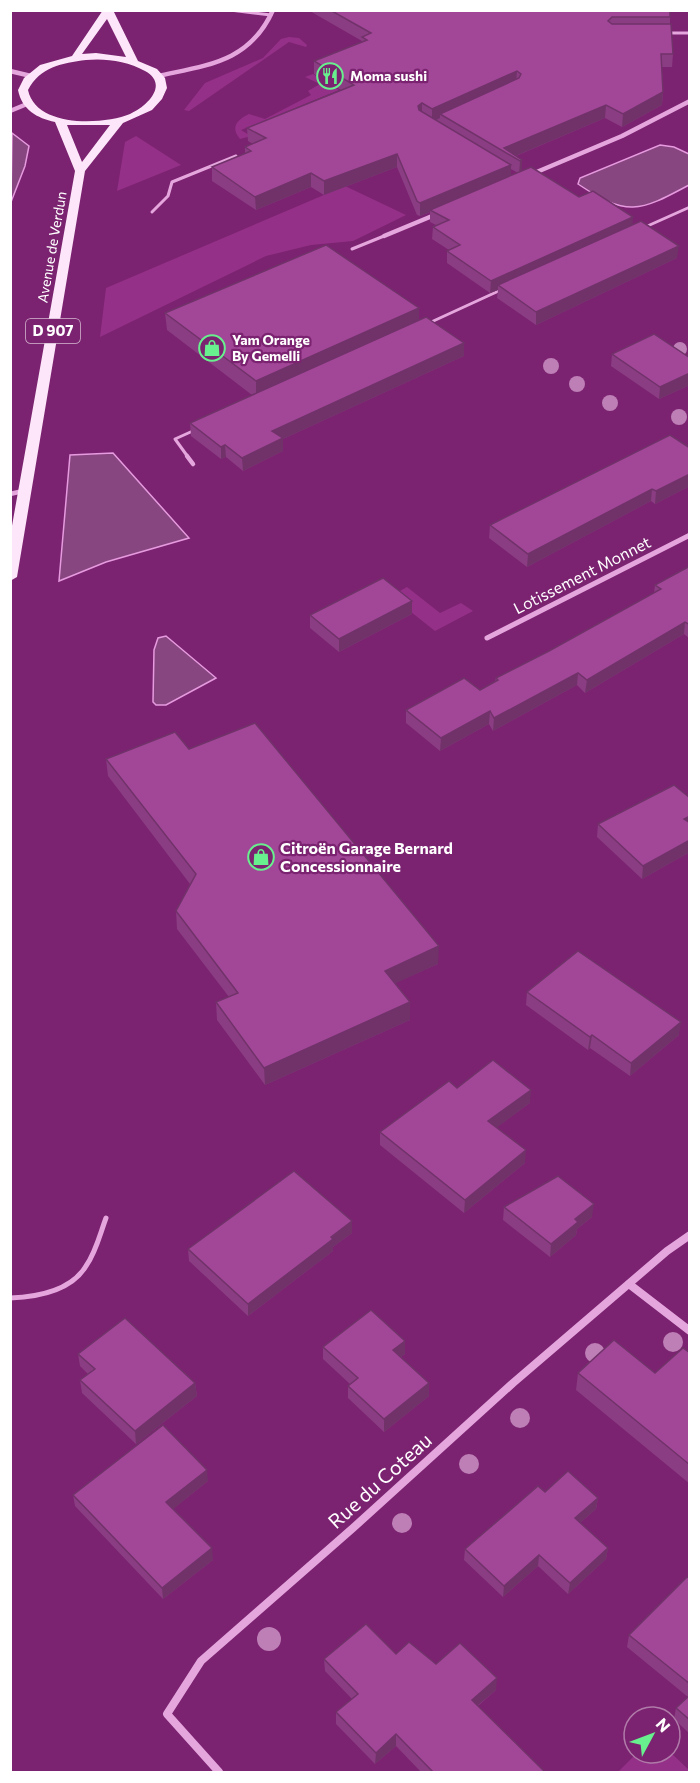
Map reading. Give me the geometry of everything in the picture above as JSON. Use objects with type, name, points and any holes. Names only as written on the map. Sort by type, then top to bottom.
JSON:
[{"type":"main road","points":[[76,57],[80,48],[108,11],[133,61]]},
{"type":"main road","points":[[76,57],[115,57],[133,61],[158,76],[161,93],[147,109],[120,120],[100,123],[60,121],[46,117],[27,104],[23,90],[31,76],[42,68],[76,57]]},
{"type":"main road","name":"Avenue de Verdun","points":[[10,577],[80,171],[120,120]]},
{"type":"main road","name":"Avenue de Verdun","points":[[60,121],[80,171]]},
{"type":"street","points":[[158,76],[227,56],[248,47],[267,25],[272,13]]},
{"type":"street","points":[[10,71],[31,76]]},
{"type":"street","points":[[530,175],[622,136],[690,101]]},
{"type":"street","points":[[10,111],[27,104]]},
{"type":"street","points":[[384,236],[444,211]]},
{"type":"street","name":"Lotissement Monnet","points":[[487,638],[690,535]]},
{"type":"street","name":"Rue du Coteau","points":[[219,1773],[167,1714],[201,1661],[353,1528],[513,1383],[667,1251],[690,1235]]},
{"type":"street","points":[[629,1284],[690,1331]]},
{"type":"lane","points":[[230,10],[272,13]]},
{"type":"lane","points":[[666,33],[690,33]]},
{"type":"lane","points":[[152,212],[168,196],[172,182],[236,156]]},
{"type":"lane","points":[[632,232],[690,207]]},
{"type":"lane","points":[[352,249],[384,236]]},
{"type":"lane","points":[[420,327],[513,285]]},
{"type":"lane","points":[[193,464],[175,439],[202,426]]},
{"type":"lane","points":[[10,494],[25,491]]},
{"type":"lane","points":[[10,1298],[28,1298],[65,1286],[85,1269],[106,1218]]},
{"type":"shaded area","points":[[299,38],[307,45],[306,47],[289,42],[189,111],[184,110],[205,83],[263,58],[281,39]]},
{"type":"shaded area","points":[[313,74],[339,90],[241,130],[251,136],[240,139],[237,135],[236,124],[249,114],[265,119],[311,95],[308,91],[320,84],[305,77]]},
{"type":"shaded area","points":[[12,133],[29,146],[25,166],[11,202]]},
{"type":"shaded area","points":[[136,136],[181,165],[117,191],[125,142]]},
{"type":"shaded area","points":[[660,145],[674,147],[689,154],[689,185],[657,201],[633,207],[609,202],[578,184],[580,178]]},
{"type":"shaded area","points":[[345,186],[406,215],[353,241],[311,245],[266,256],[100,337],[106,288]]},
{"type":"shaded area","points":[[113,453],[189,538],[106,562],[59,581],[70,455]]},
{"type":"shaded area","points":[[407,587],[440,613],[461,603],[473,611],[435,631],[391,596]]},
{"type":"shaded area","points":[[166,636],[216,678],[166,705],[156,705],[153,702],[154,650],[158,638]]},
{"type":"shaded area","points":[[682,1763],[689,1770],[689,1772],[618,1772],[625,1765]]},
{"type":"building","points":[[330,10],[670,10],[670,17],[612,17],[608,21],[612,24],[671,24],[673,54],[661,54],[663,92],[623,114],[606,105],[504,148],[522,160],[520,161],[440,114],[519,78],[521,74],[517,71],[432,109],[422,103],[418,106],[419,110],[511,165],[420,203],[417,201],[397,154],[324,181],[311,173],[255,197],[212,167],[251,151],[245,147],[266,138],[247,128],[354,85],[314,61],[367,40],[362,37],[371,33]]},
{"type":"building","points":[[531,167],[579,197],[593,191],[633,217],[491,281],[447,251],[460,245],[433,227],[449,220],[430,210]]},
{"type":"building","points":[[641,221],[679,246],[536,312],[498,285]]},
{"type":"building","points":[[326,245],[419,308],[256,381],[165,313]]},
{"type":"building","points":[[426,317],[464,343],[272,431],[283,438],[242,458],[225,445],[221,447],[190,423]]},
{"type":"building","points":[[654,334],[690,358],[690,373],[660,387],[612,354]]},
{"type":"building","points":[[670,435],[690,448],[690,474],[656,491],[652,489],[528,554],[490,525]]},
{"type":"building","points":[[690,566],[690,625],[685,622],[587,680],[578,673],[494,718],[490,711],[441,738],[406,710],[464,678],[480,690],[498,680],[496,678],[661,589],[655,585]]},
{"type":"building","points":[[383,578],[412,601],[339,639],[310,615]]},
{"type":"building","name":"Citroën Garage Bernard Concessionnaire","points":[[255,723],[439,946],[385,971],[410,1002],[264,1068],[216,1002],[238,993],[176,911],[196,874],[106,759],[175,732],[189,749]]},
{"type":"building","points":[[674,785],[690,798],[690,816],[684,819],[690,823],[690,840],[643,866],[598,824]]},
{"type":"building","points":[[578,951],[681,1022],[631,1063],[527,992]]},
{"type":"building","points":[[493,1060],[531,1090],[488,1121],[526,1150],[465,1200],[380,1132],[449,1081],[457,1088]]},
{"type":"building","points":[[294,1171],[352,1221],[331,1237],[333,1239],[248,1304],[188,1249]]},
{"type":"building","points":[[558,1176],[594,1204],[575,1219],[578,1222],[551,1244],[504,1207]]},
{"type":"building","points":[[371,1310],[405,1341],[393,1350],[429,1383],[384,1419],[348,1386],[358,1378],[323,1347]]},
{"type":"building","points":[[125,1318],[195,1383],[135,1431],[80,1380],[95,1369],[78,1354]]},
{"type":"building","points":[[614,1340],[655,1373],[683,1348],[690,1353],[690,1465],[578,1373]]},
{"type":"building","points":[[163,1425],[207,1470],[166,1502],[212,1548],[162,1588],[73,1495]]},
{"type":"building","points":[[568,1471],[598,1498],[575,1518],[608,1548],[570,1583],[539,1555],[504,1586],[465,1549],[538,1486],[545,1492]]},
{"type":"building","points":[[687,1577],[690,1579],[690,1684],[629,1635]]},
{"type":"building","points":[[366,1624],[396,1654],[409,1642],[436,1664],[460,1643],[497,1678],[472,1700],[546,1773],[434,1773],[396,1734],[376,1753],[336,1712],[358,1694],[324,1659]]},
{"type":"building","points":[[690,1695],[690,1720],[682,1713],[682,1705],[679,1705]]},
{"type":"place","name":"Moma sushi","points":[[330,76]]},
{"type":"place","name":"Yam Orange By Gemelli","points":[[212,348]]},
{"type":"place","name":"Citroën Garage Bernard Concessionnaire","points":[[261,857]]}]
